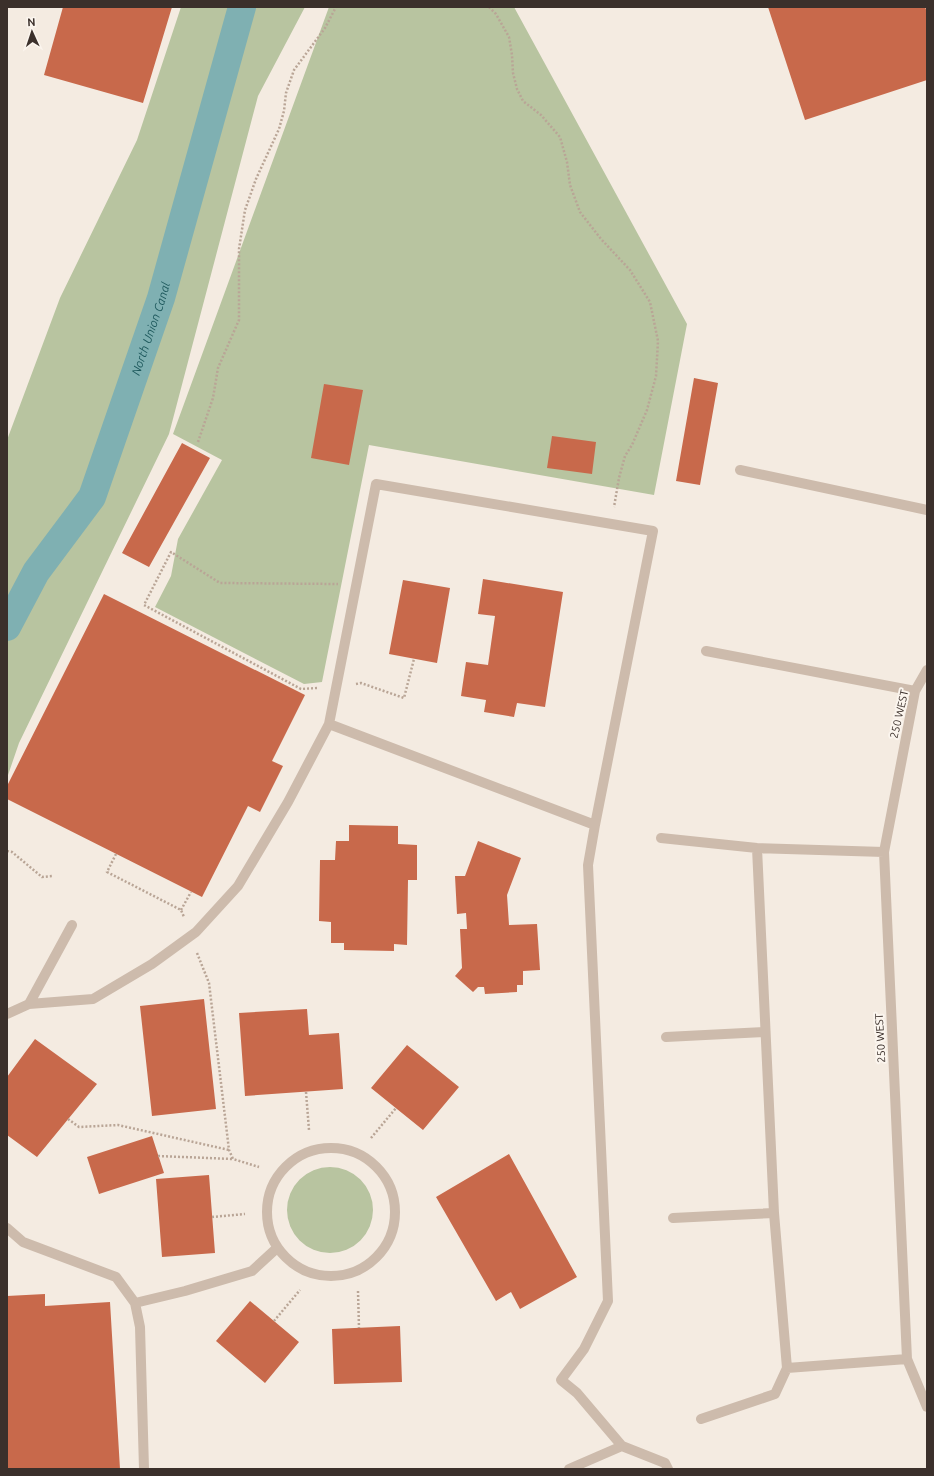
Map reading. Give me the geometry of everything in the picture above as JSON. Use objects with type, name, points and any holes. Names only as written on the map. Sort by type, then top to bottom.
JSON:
[{"type":"street","points":[[740,470],[927,510]]},
{"type":"street","points":[[7,1014],[29,1004],[93,999],[152,964],[191,936],[238,886],[288,802],[329,724],[376,484],[653,531],[588,865],[608,1301],[584,1349],[561,1380],[577,1393],[622,1446],[665,1463],[668,1469]]},
{"type":"street","points":[[706,651],[915,691]]},
{"type":"street","name":"250 WEST","points":[[927,670],[915,691],[884,852],[907,1359],[927,1407]]},
{"type":"street","points":[[329,724],[595,825]]},
{"type":"street","points":[[661,838],[757,848],[884,852]]},
{"type":"street","points":[[701,1419],[775,1394],[787,1368],[774,1213],[757,848]]},
{"type":"street","points":[[29,1004],[72,925]]},
{"type":"street","points":[[666,1037],[765,1032]]},
{"type":"street","points":[[321,1149],[339,1149],[357,1153],[373,1163],[385,1177],[393,1193],[396,1211],[393,1229],[386,1246],[374,1260],[364,1267],[341,1276],[323,1276],[305,1271],[290,1262],[278,1248],[270,1231],[266,1213],[269,1195],[276,1178],[288,1164],[303,1154],[321,1149]]},
{"type":"street","points":[[673,1218],[774,1213]]},
{"type":"street","points":[[7,1228],[23,1242],[116,1277],[135,1303],[140,1327],[144,1469]]},
{"type":"street","points":[[135,1303],[185,1291],[252,1271],[278,1248]]},
{"type":"street","points":[[787,1368],[907,1359]]},
{"type":"street","points":[[569,1469],[622,1446]]},
{"type":"path","points":[[198,442],[213,398],[218,368],[239,320],[239,249],[241,226],[245,210],[256,179],[279,129],[284,112],[286,93],[294,70],[325,28],[336,7]]},
{"type":"path","points":[[489,7],[496,14],[509,37],[513,74],[517,89],[523,101],[541,115],[560,137],[567,162],[570,185],[580,212],[601,239],[630,270],[650,302],[658,341],[656,376],[647,410],[632,445],[625,456],[619,478],[612,524]]},
{"type":"path","points":[[356,587],[342,584],[220,583],[171,552],[144,605],[301,689],[337,687],[361,683],[404,698],[414,659]]},
{"type":"path","points":[[7,851],[12,852],[42,877],[53,876]]},
{"type":"path","points":[[116,854],[107,872],[181,910],[186,926],[187,920],[194,948],[210,983],[229,1150],[233,1159]]},
{"type":"path","points":[[181,910],[191,892]]},
{"type":"path","points":[[306,1092],[309,1130]]},
{"type":"path","points":[[371,1138],[396,1108]]},
{"type":"path","points":[[68,1119],[79,1127],[118,1125],[229,1150]]},
{"type":"path","points":[[158,1156],[233,1159],[259,1167]]},
{"type":"path","points":[[212,1217],[245,1214]]},
{"type":"path","points":[[274,1321],[300,1290]]},
{"type":"path","points":[[358,1291],[359,1328]]},
{"type":"green space","points":[[181,7],[305,7],[258,96],[169,434],[19,743],[7,778],[7,440],[60,298],[137,140]]},
{"type":"green space","points":[[329,7],[514,7],[687,324],[654,495],[369,445],[322,682],[304,684],[155,607],[171,576],[178,539],[222,460],[173,434]]},
{"type":"green space","points":[[330,1167],[347,1170],[361,1179],[370,1193],[373,1210],[370,1227],[361,1241],[347,1250],[330,1253],[313,1250],[299,1241],[290,1227],[287,1210],[290,1193],[299,1179],[313,1170]]},
{"type":"building","points":[[63,7],[172,7],[143,103],[44,75]]},
{"type":"building","points":[[768,7],[925,7],[927,12],[927,80],[805,120]]},
{"type":"building","points":[[694,378],[718,383],[700,485],[676,481]]},
{"type":"building","points":[[324,384],[363,390],[349,465],[311,458]]},
{"type":"building","points":[[552,436],[596,442],[592,474],[547,468]]},
{"type":"building","points":[[182,443],[210,458],[149,567],[122,553]]},
{"type":"building","points":[[483,579],[563,592],[545,707],[517,703],[514,717],[484,712],[486,700],[461,696],[466,662],[488,665],[495,616],[478,614]]},
{"type":"building","points":[[403,580],[450,588],[437,663],[389,654]]},
{"type":"building","points":[[104,594],[305,695],[272,761],[283,766],[260,812],[248,806],[202,897],[7,799],[7,786]]},
{"type":"building","points":[[349,825],[398,826],[398,844],[417,845],[417,880],[408,880],[407,945],[394,944],[394,951],[344,950],[344,943],[331,943],[331,922],[319,921],[320,860],[335,860],[336,841],[349,841]]},
{"type":"building","points":[[478,841],[521,858],[507,895],[509,925],[537,924],[540,970],[523,971],[523,985],[517,985],[517,992],[485,994],[484,987],[478,987],[473,992],[455,976],[462,968],[460,929],[467,929],[466,913],[457,914],[455,876],[465,876]]},
{"type":"building","points":[[204,999],[216,1109],[152,1116],[140,1006]]},
{"type":"building","points":[[307,1009],[309,1035],[339,1033],[343,1089],[245,1096],[239,1013]]},
{"type":"building","points":[[35,1039],[97,1084],[37,1157],[7,1135],[7,1077]]},
{"type":"building","points":[[407,1045],[459,1087],[423,1130],[371,1088]]},
{"type":"building","points":[[152,1136],[164,1173],[99,1194],[87,1157]]},
{"type":"building","points":[[509,1154],[577,1277],[520,1309],[511,1292],[496,1301],[436,1197]]},
{"type":"building","points":[[209,1175],[215,1253],[162,1257],[156,1179]]},
{"type":"building","points":[[45,1294],[45,1306],[110,1302],[120,1469],[7,1469],[7,1296]]},
{"type":"building","points":[[250,1301],[299,1342],[265,1383],[216,1341]]},
{"type":"building","points":[[400,1326],[402,1382],[334,1384],[332,1329]]},
{"type":"waterway","name":"North Union Canal","points":[[7,627],[36,572],[92,497],[161,298],[242,7]]}]
